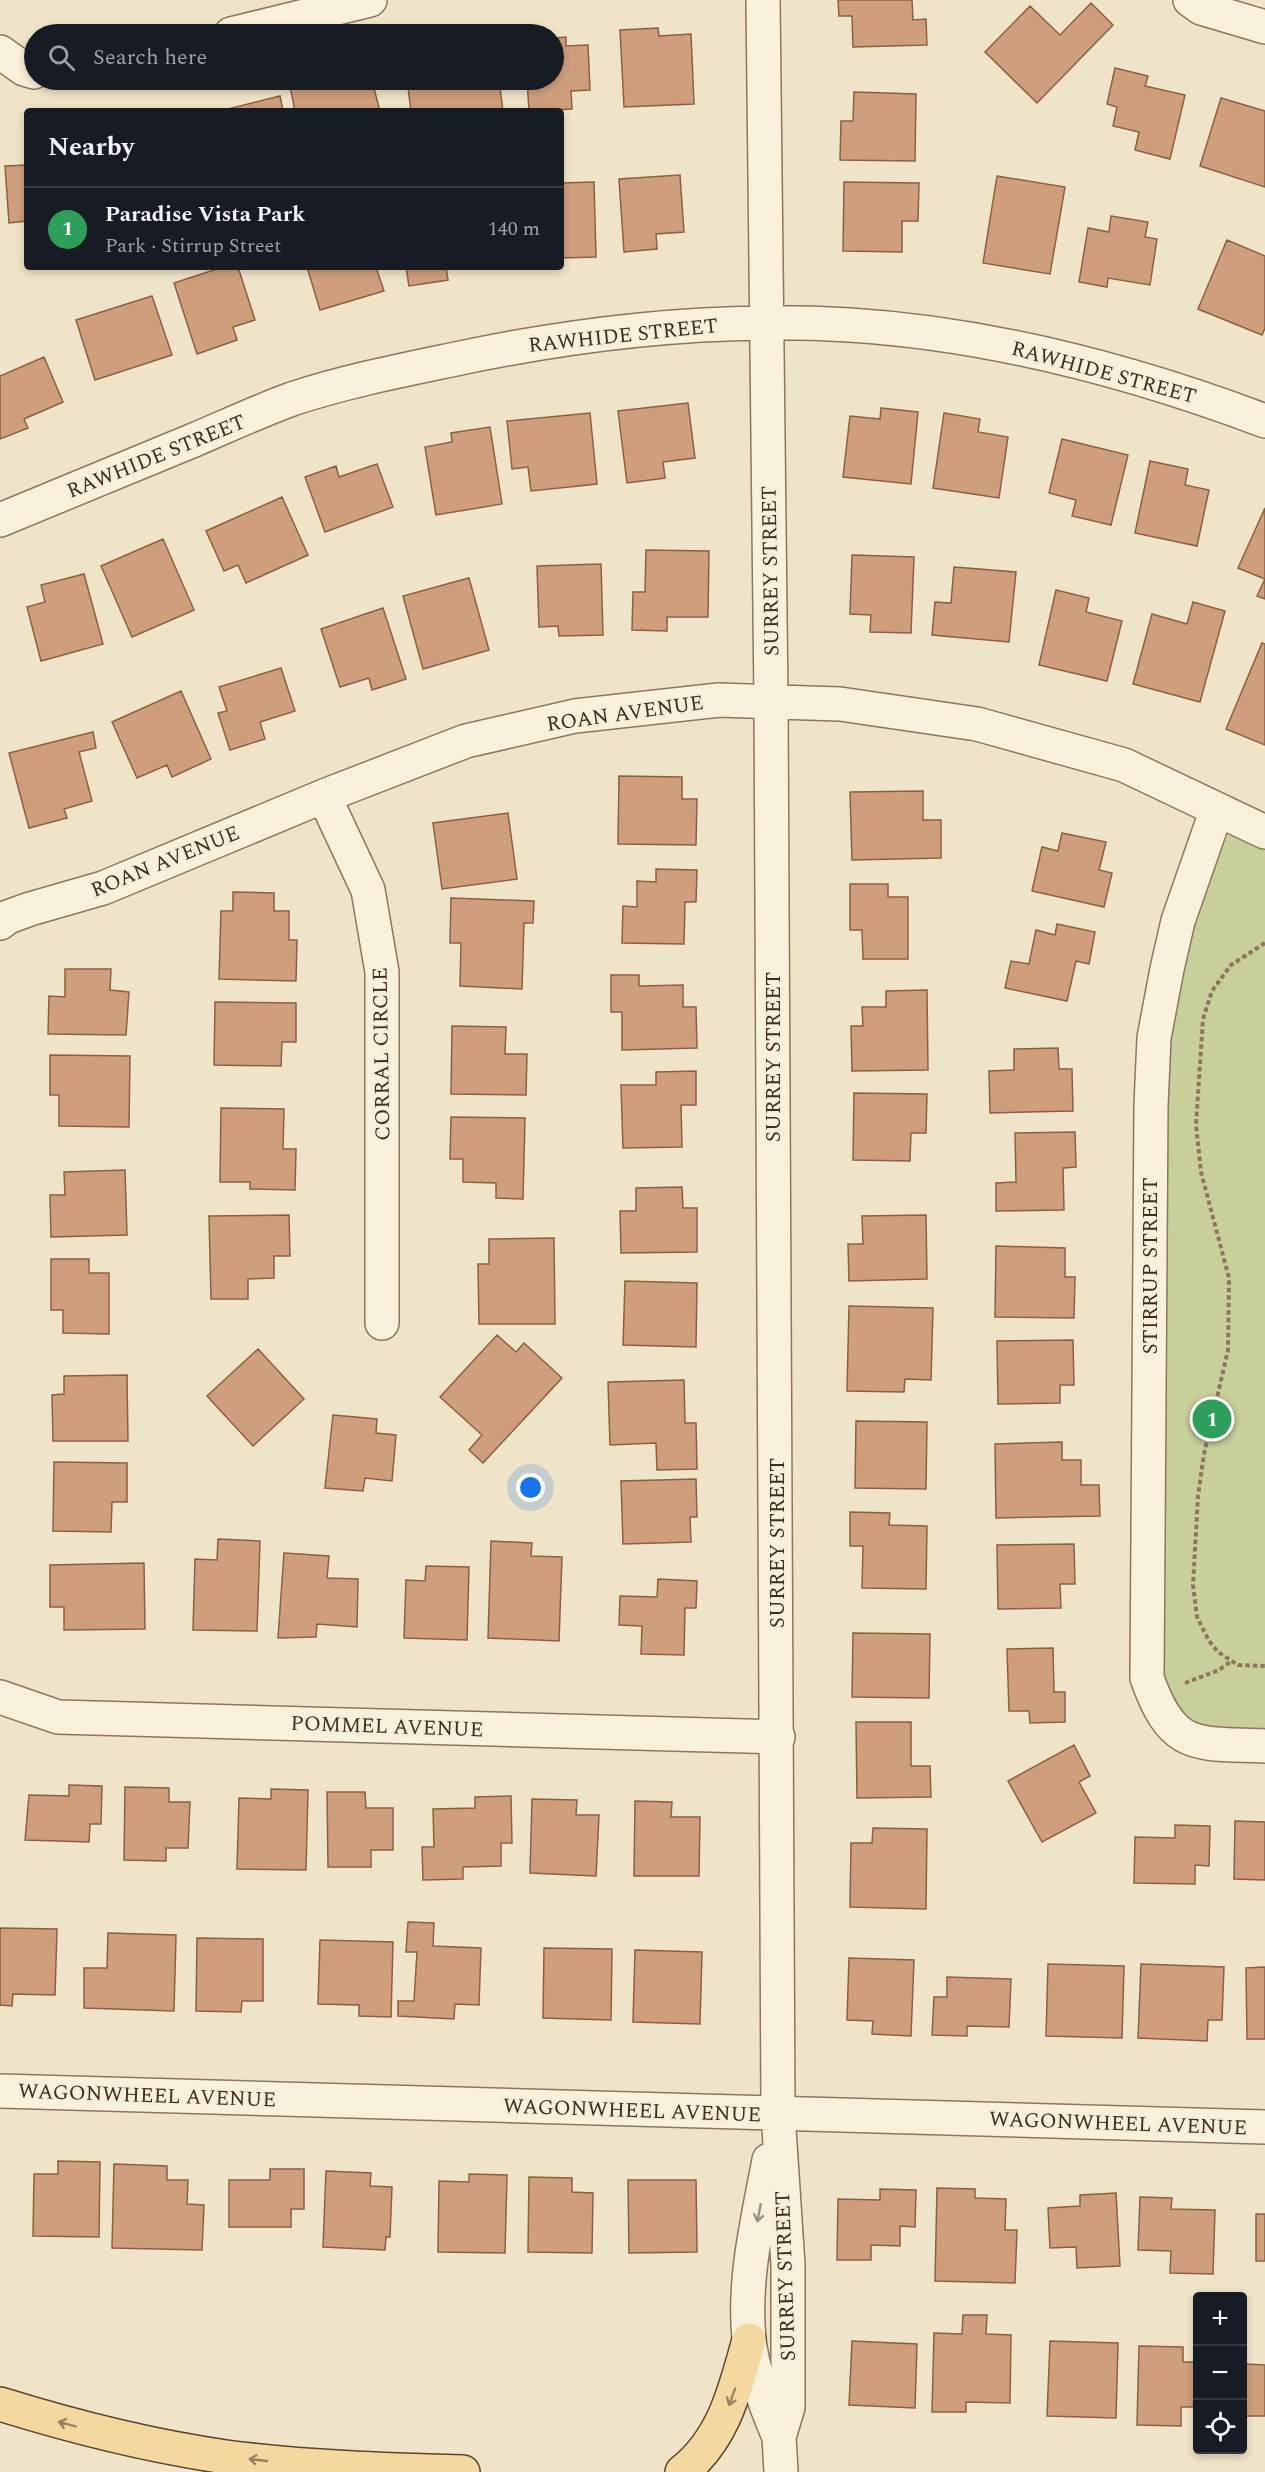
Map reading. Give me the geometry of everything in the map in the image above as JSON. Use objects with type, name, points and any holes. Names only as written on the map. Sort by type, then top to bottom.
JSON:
[{"type":"main road","points":[[682,2472],[700,2458],[724,2420],[749,2340]]},
{"type":"main road","points":[[0,2404],[66,2424],[151,2444],[226,2457],[308,2465],[463,2472]]},
{"type":"street","points":[[272,24],[370,0]]},
{"type":"street","name":"SURREY STREET","points":[[763,0],[771,700],[778,1737],[778,2114],[788,2265],[788,2407],[779,2437]]},
{"type":"street","points":[[1190,0],[1201,8],[1265,27]]},
{"type":"street","points":[[0,52],[24,69]]},
{"type":"street","name":"RAWHIDE STREET","points":[[0,520],[293,399],[396,372],[528,344],[649,329],[767,324],[851,325],[978,340],[1090,364],[1192,393],[1265,420]]},
{"type":"street","name":"ROAN AVENUE","points":[[0,923],[8,917],[30,909],[103,888],[324,796],[466,741],[575,716],[719,700],[840,704],[977,724],[1124,765],[1265,832]]},
{"type":"street","name":"CORRAL CIRCLE","points":[[324,796],[368,890],[382,972],[382,1323]]},
{"type":"street","name":"STIRRUP STREET","points":[[1217,809],[1178,921],[1154,1038],[1147,1678],[1160,1712],[1170,1726],[1193,1740],[1210,1744],[1265,1746]]},
{"type":"street","name":"POMMEL AVENUE","points":[[0,1696],[58,1717],[778,1737]]},
{"type":"street","name":"WAGONWHEEL AVENUE","points":[[0,2091],[1265,2127]]},
{"type":"street","name":"SURREY STREET","points":[[778,2114],[750,2255],[749,2340],[767,2409],[779,2437],[781,2472]]},
{"type":"path","points":[[1265,943],[1231,965],[1206,1003],[1197,1090],[1196,1125],[1202,1172],[1229,1278],[1227,1361],[1204,1454],[1198,1496],[1193,1586],[1197,1617],[1213,1646],[1230,1662],[1238,1665],[1265,1666]]},
{"type":"path","points":[[1184,1683],[1220,1670],[1230,1662]]},
{"type":"green space","points":[[1234,820],[1265,835],[1265,1747],[1198,1744],[1159,1710],[1157,1128],[1180,949]]},
{"type":"building","points":[[838,0],[912,0],[913,20],[926,19],[927,45],[853,47],[852,16],[839,16]]},
{"type":"building","points":[[1091,3],[1113,25],[1037,103],[985,52],[1030,6],[1060,35]]},
{"type":"building","points":[[658,28],[659,36],[691,34],[694,104],[624,107],[620,30]]},
{"type":"building","points":[[564,37],[566,37],[566,46],[588,45],[590,90],[571,91],[572,109],[529,108],[528,90],[564,90]]},
{"type":"building","points":[[1115,68],[1148,76],[1145,86],[1185,95],[1170,159],[1135,150],[1139,132],[1113,126],[1117,107],[1107,104]]},
{"type":"building","points":[[291,90],[374,90],[379,108],[294,108]]},
{"type":"building","points":[[408,90],[500,90],[503,108],[411,108]]},
{"type":"building","points":[[854,92],[916,94],[915,161],[840,160],[841,121],[853,121]]},
{"type":"building","points":[[280,96],[282,108],[232,108]]},
{"type":"building","points":[[1221,98],[1265,111],[1265,187],[1200,166]]},
{"type":"building","points":[[24,165],[24,221],[9,223],[5,166]]},
{"type":"building","points":[[680,175],[684,232],[656,234],[657,249],[624,252],[619,179]]},
{"type":"building","points":[[997,176],[1065,187],[1050,274],[983,263]]},
{"type":"building","points":[[594,182],[596,257],[564,258],[564,183]]},
{"type":"building","points":[[844,182],[919,183],[918,221],[902,221],[902,252],[843,251]]},
{"type":"building","points":[[1111,216],[1148,222],[1145,237],[1157,239],[1150,285],[1108,278],[1107,287],[1079,282],[1088,228],[1109,232]]},
{"type":"building","points":[[1227,240],[1265,256],[1265,328],[1262,335],[1198,309]]},
{"type":"building","points":[[214,270],[239,270],[255,320],[233,327],[237,340],[197,354],[174,283]]},
{"type":"building","points":[[308,270],[377,270],[384,291],[320,310]]},
{"type":"building","points":[[406,270],[446,270],[448,280],[409,286]]},
{"type":"building","points":[[152,296],[172,355],[95,380],[76,320]]},
{"type":"building","points":[[44,357],[63,402],[24,419],[28,428],[0,439],[0,376]]},
{"type":"building","points":[[688,403],[695,458],[663,462],[665,478],[627,483],[618,411]]},
{"type":"building","points":[[881,408],[918,412],[911,484],[843,477],[850,416],[880,419]]},
{"type":"building","points":[[590,413],[597,484],[531,491],[528,467],[512,469],[507,421]]},
{"type":"building","points":[[944,413],[980,419],[978,432],[1008,437],[999,498],[933,488]]},
{"type":"building","points":[[490,427],[502,504],[436,515],[425,447],[452,442],[451,433]]},
{"type":"building","points":[[1062,439],[1128,455],[1111,525],[1072,516],[1076,500],[1049,493]]},
{"type":"building","points":[[1150,461],[1188,469],[1185,485],[1209,490],[1197,546],[1135,533]]},
{"type":"building","points":[[377,464],[393,507],[325,532],[305,477],[336,466],[339,477]]},
{"type":"building","points":[[282,497],[308,555],[246,583],[238,565],[224,571],[206,531]]},
{"type":"building","points":[[1265,508],[1265,579],[1238,568]]},
{"type":"building","points":[[163,539],[194,610],[132,637],[101,566]]},
{"type":"building","points":[[646,550],[709,551],[708,617],[667,617],[667,631],[632,630],[633,592],[645,592]]},
{"type":"building","points":[[852,555],[914,557],[911,633],[870,632],[871,615],[850,614]]},
{"type":"building","points":[[601,564],[603,635],[559,636],[558,626],[539,627],[537,566]]},
{"type":"building","points":[[954,567],[1016,572],[1009,642],[932,635],[935,602],[951,603]]},
{"type":"building","points":[[84,574],[103,644],[41,661],[27,607],[45,602],[41,585]]},
{"type":"building","points":[[469,578],[489,650],[423,669],[403,596]]},
{"type":"building","points":[[1265,579],[1265,599],[1257,596]]},
{"type":"building","points":[[1056,590],[1089,598],[1086,612],[1122,621],[1107,681],[1039,665]]},
{"type":"building","points":[[1193,602],[1225,611],[1200,702],[1133,684],[1152,614],[1187,624]]},
{"type":"building","points":[[383,608],[406,679],[372,690],[369,678],[340,687],[321,629]]},
{"type":"building","points":[[1262,643],[1265,644],[1265,745],[1226,729]]},
{"type":"building","points":[[281,668],[295,711],[260,722],[265,739],[230,750],[218,713],[227,711],[219,687]]},
{"type":"building","points":[[181,691],[211,759],[172,777],[167,765],[137,778],[112,722]]},
{"type":"building","points":[[93,732],[96,748],[79,752],[92,801],[64,809],[67,818],[29,828],[9,753]]},
{"type":"building","points":[[619,776],[682,777],[682,799],[697,799],[696,845],[618,844]]},
{"type":"building","points":[[923,791],[923,820],[941,820],[941,858],[852,860],[850,792]]},
{"type":"building","points":[[508,813],[517,879],[442,889],[433,823]]},
{"type":"building","points":[[1062,833],[1106,842],[1099,870],[1112,873],[1104,907],[1032,891],[1042,847],[1058,851]]},
{"type":"building","points":[[656,869],[697,870],[696,902],[685,902],[684,944],[622,943],[623,906],[637,907],[637,881],[656,882]]},
{"type":"building","points":[[850,884],[888,884],[888,897],[908,897],[908,959],[863,959],[862,930],[850,930]]},
{"type":"building","points":[[233,892],[274,893],[274,911],[289,911],[289,940],[297,940],[296,981],[219,979],[221,911],[233,911]]},
{"type":"building","points":[[451,898],[534,901],[533,923],[524,923],[522,989],[460,986],[461,943],[450,943]]},
{"type":"building","points":[[1057,924],[1095,932],[1089,964],[1076,961],[1067,1001],[1005,988],[1011,961],[1029,964],[1036,930],[1055,935]]},
{"type":"building","points":[[65,969],[111,969],[110,990],[129,992],[126,1035],[48,1034],[49,996],[65,997]]},
{"type":"building","points":[[611,975],[639,975],[639,986],[683,985],[683,1007],[696,1007],[697,1048],[622,1050],[622,1012],[611,1012]]},
{"type":"building","points":[[927,990],[928,1070],[852,1071],[851,1026],[863,1026],[862,1007],[886,1007],[886,991]]},
{"type":"building","points":[[215,1002],[296,1003],[296,1042],[282,1042],[281,1066],[214,1065]]},
{"type":"building","points":[[452,1026],[506,1027],[505,1054],[527,1054],[526,1095],[451,1094]]},
{"type":"building","points":[[1058,1048],[1059,1069],[1072,1069],[1073,1111],[990,1113],[989,1071],[1014,1070],[1014,1049]]},
{"type":"building","points":[[50,1055],[130,1056],[129,1127],[59,1126],[59,1095],[50,1095]]},
{"type":"building","points":[[696,1071],[696,1105],[681,1105],[682,1147],[623,1148],[621,1085],[656,1085],[656,1072]]},
{"type":"building","points":[[854,1093],[927,1094],[926,1133],[911,1133],[910,1161],[853,1160]]},
{"type":"building","points":[[221,1108],[284,1109],[283,1149],[296,1149],[295,1190],[250,1189],[250,1182],[220,1182]]},
{"type":"building","points":[[451,1117],[525,1118],[523,1199],[496,1198],[496,1183],[463,1182],[463,1159],[450,1159]]},
{"type":"building","points":[[1075,1132],[1076,1167],[1063,1168],[1064,1210],[996,1211],[996,1183],[1016,1182],[1015,1133]]},
{"type":"building","points":[[125,1170],[127,1235],[51,1237],[50,1195],[65,1195],[64,1172]]},
{"type":"building","points":[[682,1187],[683,1208],[697,1208],[697,1252],[621,1253],[620,1211],[636,1211],[636,1188]]},
{"type":"building","points":[[289,1215],[290,1256],[274,1256],[274,1278],[248,1279],[248,1299],[211,1299],[209,1216]]},
{"type":"building","points":[[926,1215],[927,1279],[849,1281],[848,1244],[863,1244],[862,1216]]},
{"type":"building","points":[[554,1238],[555,1324],[479,1324],[478,1264],[489,1264],[489,1239]]},
{"type":"building","points":[[996,1246],[1065,1248],[1065,1277],[1075,1277],[1074,1318],[995,1317]]},
{"type":"building","points":[[51,1259],[89,1259],[89,1273],[109,1273],[109,1334],[63,1333],[63,1310],[51,1310]]},
{"type":"building","points":[[625,1281],[697,1283],[696,1347],[623,1345]]},
{"type":"building","points":[[849,1306],[933,1308],[931,1380],[905,1379],[904,1392],[847,1391]]},
{"type":"building","points":[[497,1335],[516,1352],[524,1343],[562,1378],[483,1463],[469,1450],[482,1435],[440,1397]]},
{"type":"building","points":[[1073,1340],[1074,1385],[1060,1385],[1060,1403],[998,1404],[997,1341]]},
{"type":"building","points":[[258,1349],[304,1399],[253,1446],[207,1396]]},
{"type":"building","points":[[127,1375],[128,1441],[53,1441],[52,1395],[64,1394],[64,1376]]},
{"type":"building","points":[[684,1380],[685,1423],[696,1423],[697,1469],[657,1470],[656,1443],[610,1445],[608,1382]]},
{"type":"building","points":[[333,1415],[377,1419],[376,1433],[396,1435],[392,1481],[365,1478],[363,1491],[325,1488]]},
{"type":"building","points":[[856,1421],[927,1422],[926,1489],[855,1488]]},
{"type":"building","points":[[1062,1442],[1062,1460],[1081,1460],[1081,1485],[1099,1485],[1100,1516],[996,1518],[995,1444]]},
{"type":"building","points":[[54,1462],[127,1463],[127,1502],[112,1502],[111,1532],[53,1531]]},
{"type":"building","points":[[696,1479],[697,1517],[690,1517],[691,1542],[623,1544],[621,1481]]},
{"type":"building","points":[[850,1512],[890,1513],[889,1525],[927,1526],[926,1589],[862,1588],[863,1546],[850,1546]]},
{"type":"building","points":[[218,1539],[260,1541],[257,1631],[193,1630],[195,1559],[217,1560]]},
{"type":"building","points":[[491,1541],[532,1543],[531,1556],[562,1557],[559,1641],[488,1638]]},
{"type":"building","points":[[1074,1544],[1075,1584],[1060,1584],[1061,1608],[998,1609],[997,1545]]},
{"type":"building","points":[[284,1553],[329,1556],[327,1578],[358,1579],[357,1627],[317,1624],[316,1637],[278,1638]]},
{"type":"building","points":[[144,1563],[145,1629],[64,1630],[64,1607],[50,1607],[50,1565]]},
{"type":"building","points":[[426,1566],[469,1567],[467,1640],[404,1638],[406,1580],[425,1581]]},
{"type":"building","points":[[658,1579],[697,1581],[696,1608],[685,1608],[684,1655],[641,1654],[642,1626],[619,1625],[620,1596],[657,1597]]},
{"type":"building","points":[[853,1633],[930,1634],[929,1698],[852,1697]]},
{"type":"building","points":[[1053,1648],[1054,1692],[1065,1692],[1065,1722],[1030,1723],[1029,1711],[1009,1711],[1007,1649]]},
{"type":"building","points":[[856,1722],[911,1722],[911,1766],[930,1766],[931,1797],[857,1798]]},
{"type":"building","points":[[1074,1745],[1090,1776],[1079,1782],[1096,1813],[1042,1842],[1008,1781]]},
{"type":"building","points":[[69,1785],[102,1786],[101,1824],[90,1824],[89,1842],[25,1840],[29,1795],[69,1796]]},
{"type":"building","points":[[125,1787],[169,1788],[169,1802],[190,1802],[188,1848],[166,1848],[166,1861],[124,1860]]},
{"type":"building","points":[[271,1789],[308,1790],[306,1870],[237,1869],[239,1798],[271,1799]]},
{"type":"building","points":[[327,1792],[365,1792],[366,1808],[393,1808],[393,1850],[371,1850],[371,1867],[328,1867]]},
{"type":"building","points":[[511,1796],[512,1843],[501,1843],[501,1866],[463,1867],[463,1879],[423,1880],[422,1847],[434,1847],[433,1809],[475,1808],[475,1797]]},
{"type":"building","points":[[532,1799],[577,1800],[576,1815],[599,1815],[596,1876],[530,1873]]},
{"type":"building","points":[[635,1801],[672,1802],[671,1817],[700,1817],[699,1876],[634,1876]]},
{"type":"building","points":[[1235,1821],[1265,1822],[1265,1880],[1234,1879]]},
{"type":"building","points":[[1175,1825],[1210,1826],[1209,1866],[1195,1865],[1195,1884],[1134,1883],[1135,1837],[1175,1838]]},
{"type":"building","points":[[873,1828],[927,1829],[926,1909],[850,1907],[851,1843],[872,1843]]},
{"type":"building","points":[[408,1922],[434,1923],[433,1946],[481,1948],[479,2005],[455,2004],[454,2019],[398,2016],[398,2001],[414,2001],[417,1952],[406,1952]]},
{"type":"building","points":[[0,1928],[57,1929],[55,1995],[13,1994],[12,2006],[0,2005]]},
{"type":"building","points":[[108,1933],[176,1935],[174,2011],[84,2008],[84,1968],[107,1968]]},
{"type":"building","points":[[197,1938],[263,1939],[263,2001],[242,2001],[241,2012],[196,2011]]},
{"type":"building","points":[[320,1940],[393,1942],[391,2017],[359,2016],[359,2005],[318,2004]]},
{"type":"building","points":[[544,1948],[612,1949],[611,2020],[543,2018]]},
{"type":"building","points":[[635,1950],[702,1952],[700,2024],[633,2022]]},
{"type":"building","points":[[849,1958],[914,1960],[911,2036],[872,2034],[873,2021],[847,2020]]},
{"type":"building","points":[[1048,1964],[1124,1966],[1122,2038],[1046,2036]]},
{"type":"building","points":[[1141,1964],[1224,1967],[1222,2020],[1208,2020],[1207,2041],[1138,2038]]},
{"type":"building","points":[[1265,1967],[1265,2039],[1247,2039],[1246,1968]]},
{"type":"building","points":[[947,1977],[1011,1979],[1009,2027],[967,2026],[967,2036],[932,2035],[934,1997],[947,1997]]},
{"type":"building","points":[[58,2161],[100,2162],[99,2237],[33,2236],[34,2174],[58,2174]]},
{"type":"building","points":[[114,2164],[167,2166],[167,2180],[188,2180],[187,2204],[204,2205],[202,2250],[112,2248]]},
{"type":"building","points":[[270,2169],[304,2169],[304,2209],[291,2209],[291,2227],[229,2227],[229,2180],[270,2180]]},
{"type":"building","points":[[326,2171],[371,2173],[370,2186],[392,2187],[390,2237],[386,2237],[385,2250],[323,2247]]},
{"type":"building","points":[[469,2174],[507,2175],[505,2253],[438,2252],[439,2181],[469,2182]]},
{"type":"building","points":[[529,2177],[572,2178],[572,2192],[593,2193],[592,2253],[528,2252]]},
{"type":"building","points":[[628,2180],[696,2180],[697,2252],[629,2253]]},
{"type":"building","points":[[937,2188],[975,2189],[975,2198],[1006,2199],[1005,2230],[1017,2230],[1015,2283],[935,2281]]},
{"type":"building","points":[[880,2189],[916,2190],[915,2227],[900,2226],[900,2246],[871,2245],[871,2260],[837,2260],[838,2199],[880,2200]]},
{"type":"building","points":[[1116,2193],[1120,2266],[1077,2268],[1076,2247],[1050,2248],[1048,2208],[1080,2206],[1080,2195]]},
{"type":"building","points":[[1140,2197],[1172,2198],[1171,2209],[1215,2210],[1213,2274],[1170,2273],[1171,2251],[1138,2250]]},
{"type":"building","points":[[1256,2214],[1265,2214],[1265,2261],[1256,2261]]},
{"type":"building","points":[[963,2315],[987,2315],[986,2334],[1011,2335],[1010,2403],[966,2402],[966,2412],[932,2412],[934,2333],[962,2334]]},
{"type":"building","points":[[852,2341],[917,2344],[915,2408],[849,2405]]},
{"type":"building","points":[[1050,2341],[1118,2343],[1116,2418],[1047,2416]]},
{"type":"building","points":[[1139,2346],[1183,2347],[1183,2362],[1193,2362],[1193,2407],[1181,2407],[1181,2426],[1137,2425]]},
{"type":"building","points":[[1247,2364],[1265,2365],[1265,2416],[1247,2416]]},
{"type":"place","name":"Paradise Vista Park","points":[[1212,1419]]}]
